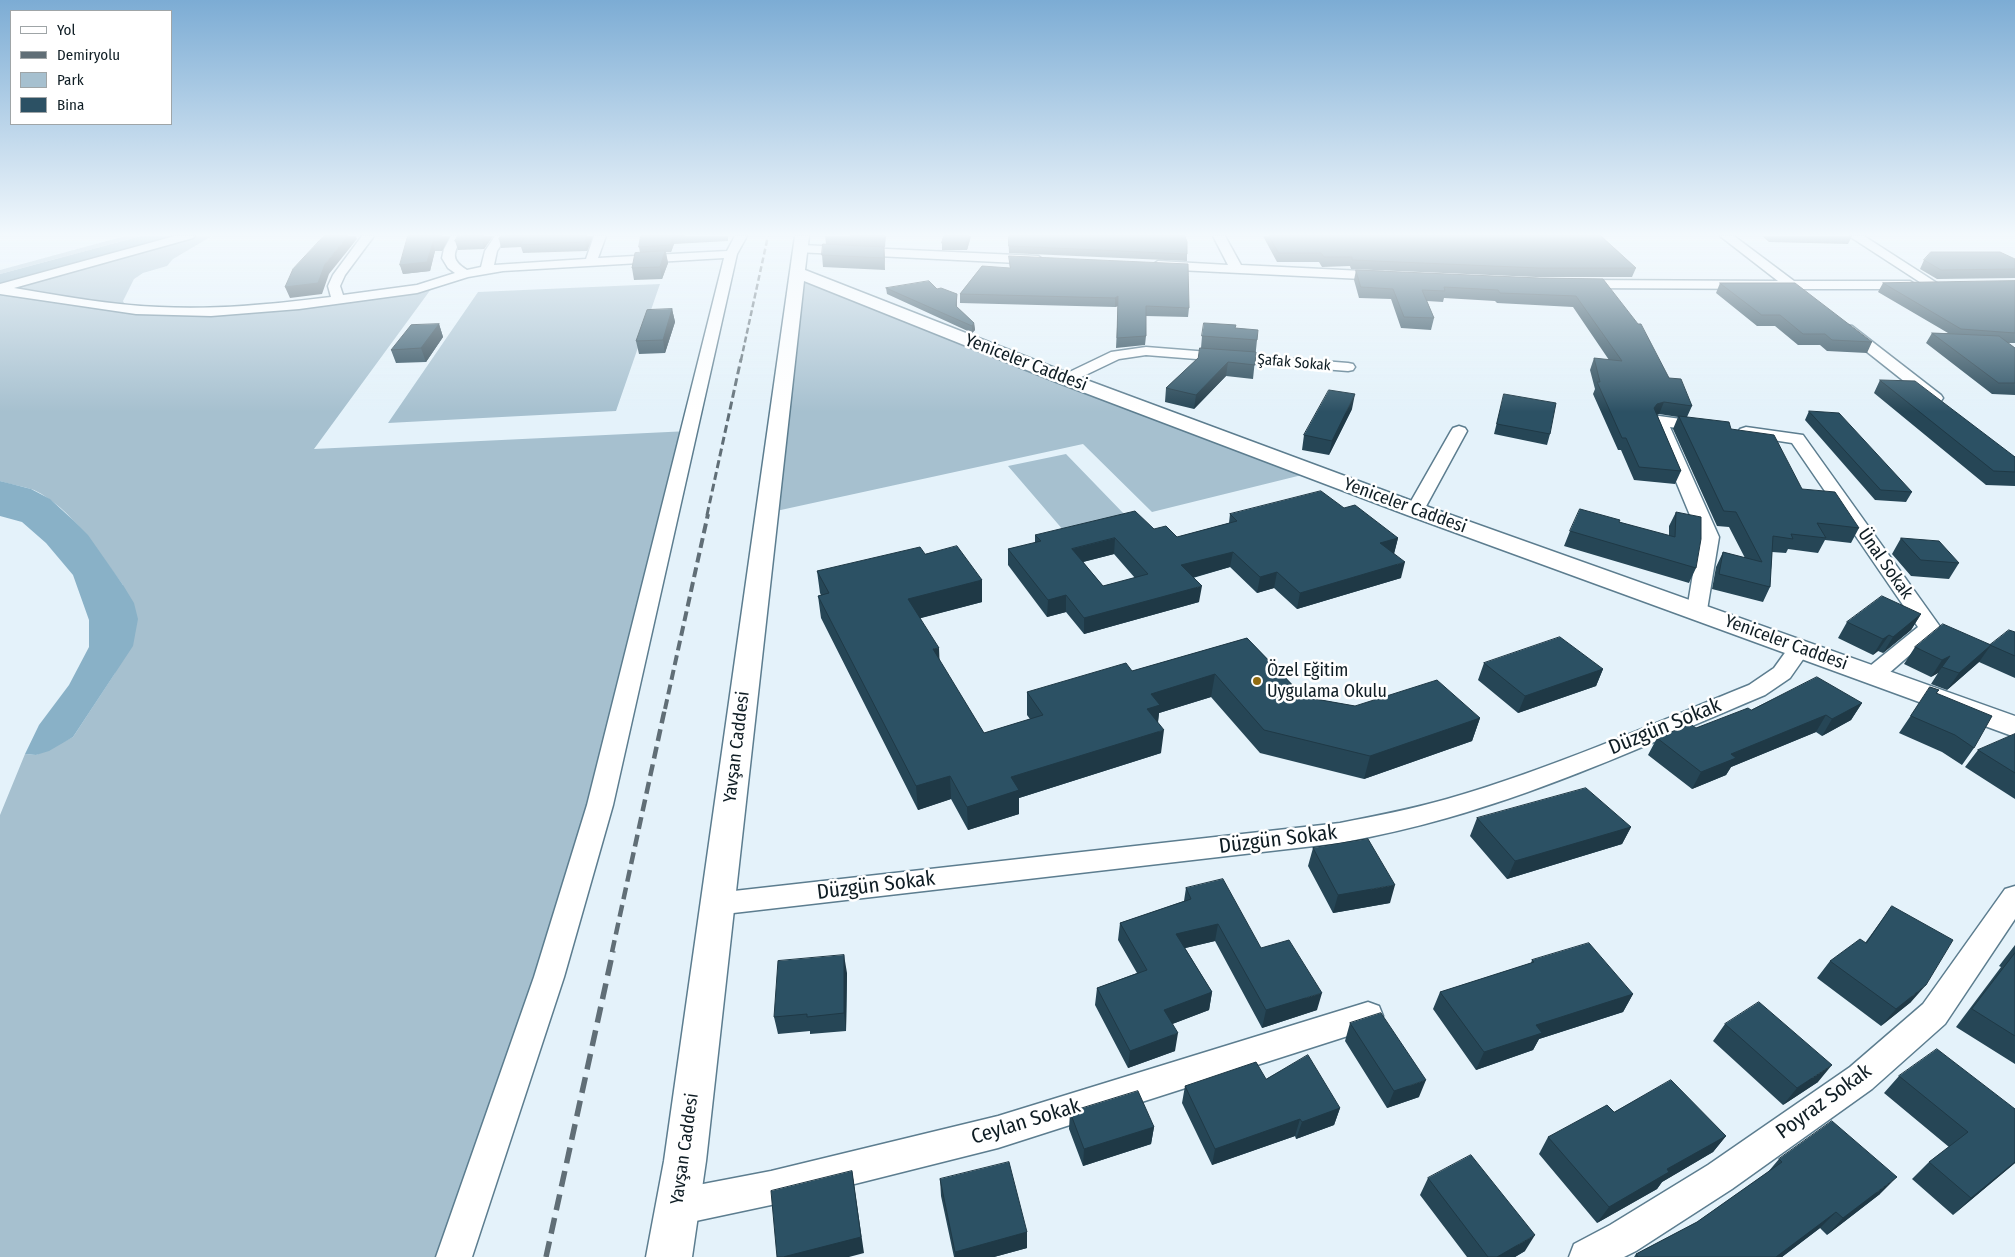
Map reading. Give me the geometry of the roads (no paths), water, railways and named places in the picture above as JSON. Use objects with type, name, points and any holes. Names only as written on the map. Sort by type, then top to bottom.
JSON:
[{"type":"street","points":[[36,295],[127,309],[181,312],[238,310],[368,295]]},
{"type":"street","points":[[337,295],[338,299]]},
{"type":"street","points":[[454,1257],[549,976],[600,805],[724,295]]},
{"type":"street","name":"Yavşan Caddesi","points":[[669,1257],[685,1161],[716,904],[796,295]]},
{"type":"street","name":"Yeniceler Caddesi","points":[[889,295],[1066,379],[1415,510],[1697,610],[2015,727]]},
{"type":"street","points":[[1803,295],[1807,298]]},
{"type":"street","points":[[1838,322],[1946,406]]},
{"type":"street","name":"Şafak Sokak","points":[[1066,379],[1116,356],[1146,351],[1348,367]]},
{"type":"street","name":"Ünal Sokak","points":[[1697,610],[1710,537],[1659,421],[1797,439],[1930,628],[1873,675]]},
{"type":"street","points":[[1415,510],[1459,431]]},
{"type":"street","name":"Düzgün Sokak","points":[[716,904],[1340,833],[1388,825],[1522,784],[1757,690],[1782,673],[1800,648]]},
{"type":"street","name":"Poyraz Sokak","points":[[1587,1257],[1622,1238],[1720,1177],[1860,1078],[1934,1014],[2015,897]]},
{"type":"street","name":"Ceylan Sokak","points":[[677,1207],[771,1188],[998,1132],[1368,1016]]},
{"type":"railway","points":[[741,360],[755,295]]},
{"type":"railway","points":[[707,515],[741,359]]},
{"type":"railway","points":[[665,709],[708,514]]},
{"type":"railway","points":[[612,952],[665,708]]},
{"type":"railway","points":[[546,1257],[613,951]]},
{"type":"place","name":"Özel Eğitim Uygulama Okulu","points":[[1257,681]]}]
